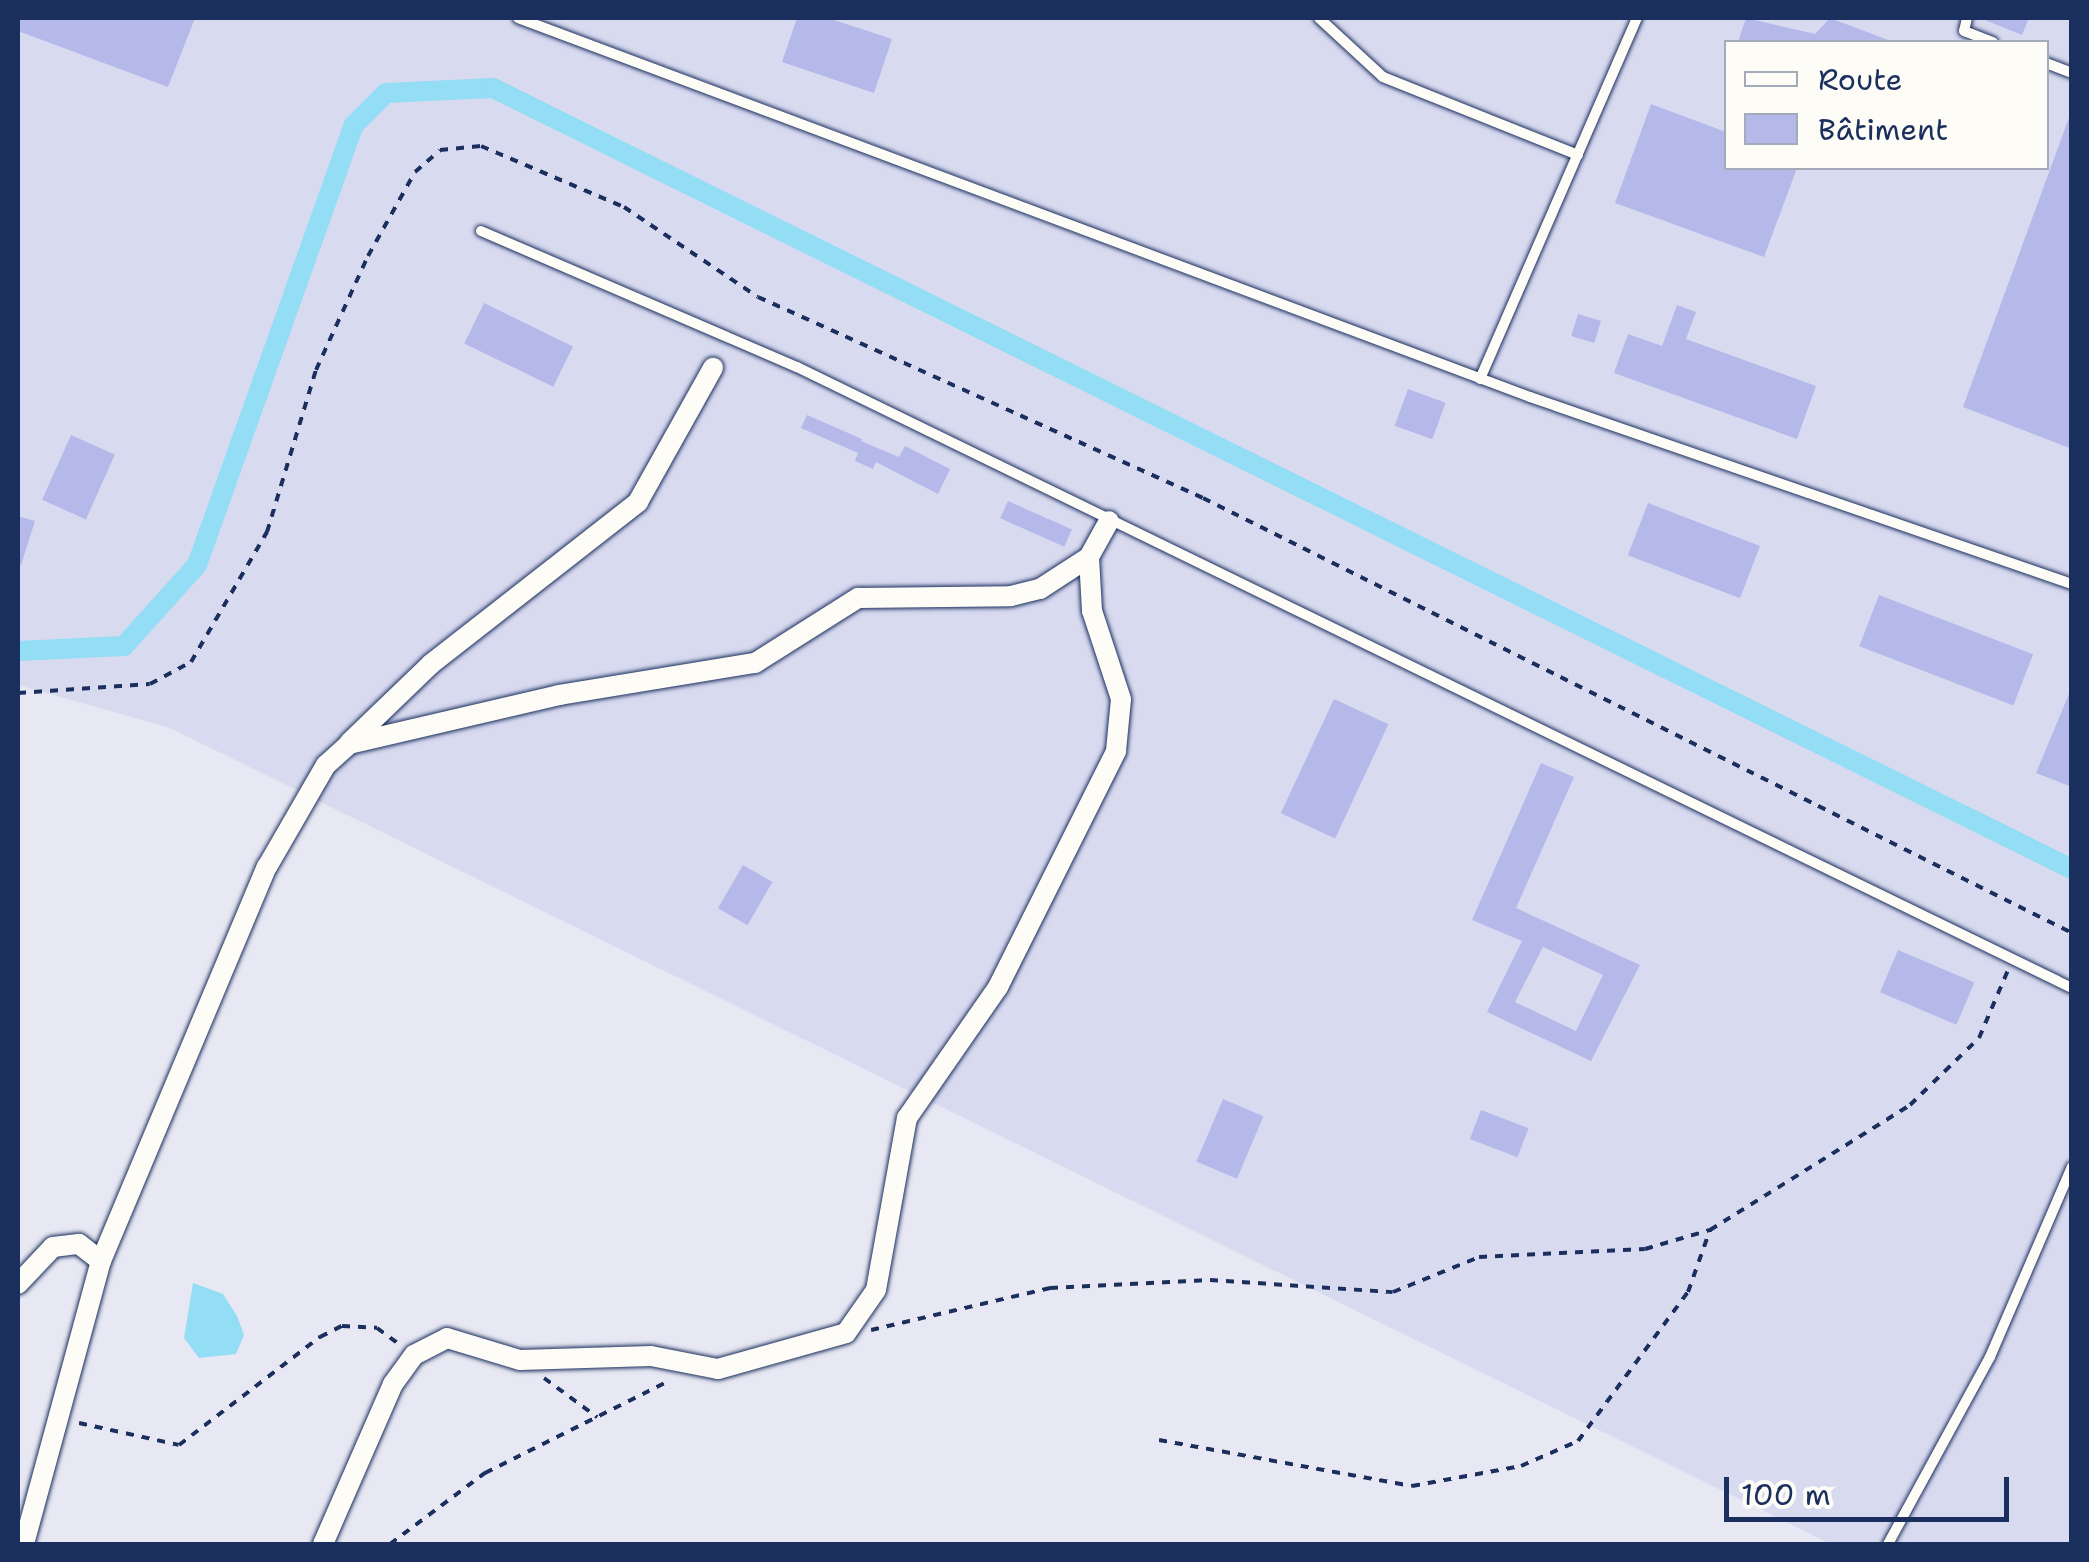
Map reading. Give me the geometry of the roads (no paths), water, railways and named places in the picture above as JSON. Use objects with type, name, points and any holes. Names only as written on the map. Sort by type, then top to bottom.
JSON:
[{"type":"street","points":[[24,1544],[54,1418],[101,1261],[267,866],[326,765],[432,664],[638,502],[713,368]]},
{"type":"street","points":[[348,744],[559,695],[756,663],[858,598],[1011,596],[1040,590],[1089,556],[1109,520]]},
{"type":"street","points":[[323,1544],[414,1355],[447,1338],[520,1360],[652,1356],[708,1366],[777,1356],[846,1333],[876,1290],[906,1118],[998,987],[1116,752],[1120,699],[1092,611],[1089,556]]},
{"type":"street","points":[[18,1284],[53,1247],[79,1244],[101,1261]]},
{"type":"lane","points":[[518,18],[1480,378],[2069,580]]},
{"type":"lane","points":[[1319,18],[1383,77],[1578,155]]},
{"type":"lane","points":[[1480,378],[1637,18]]},
{"type":"lane","points":[[1967,18],[1964,31],[1988,40]]},
{"type":"lane","points":[[481,231],[796,367],[2072,988]]},
{"type":"lane","points":[[1888,1544],[1990,1357],[2072,1167]]},
{"type":"water","points":[[193,1283],[223,1294],[237,1316],[244,1335],[236,1354],[199,1358],[184,1338]]},
{"type":"waterway","points":[[18,651],[124,646],[197,565],[354,125],[386,93],[493,88],[2072,869]]}]
